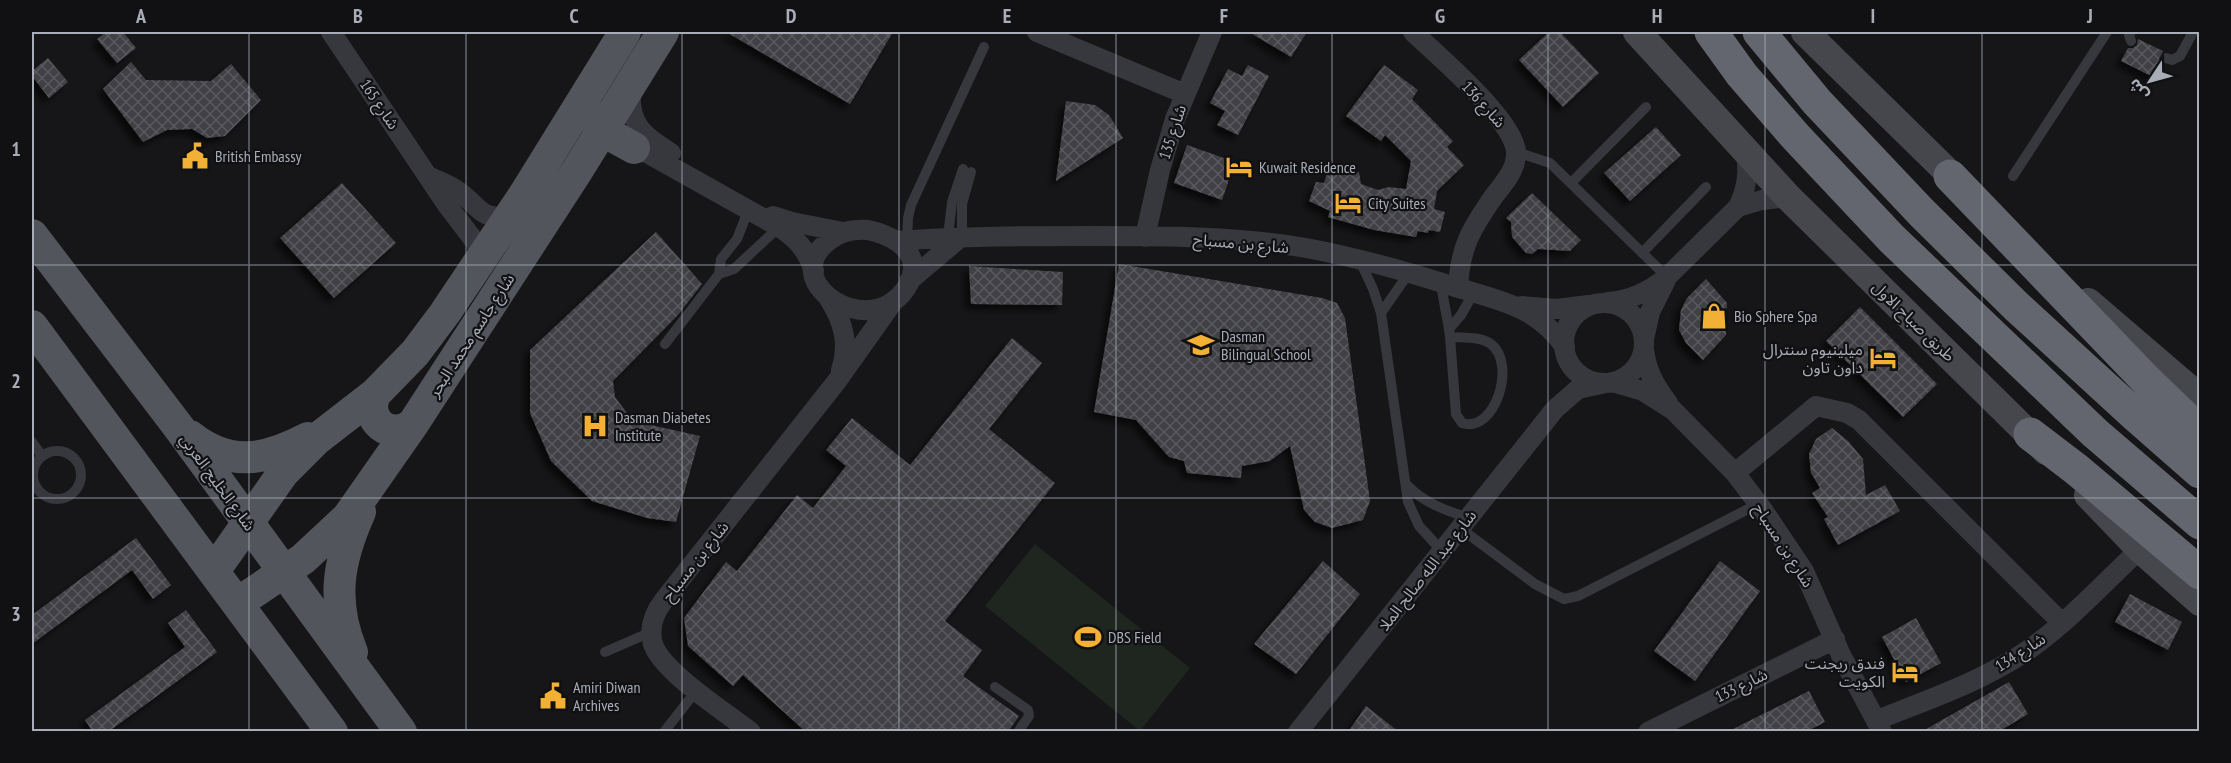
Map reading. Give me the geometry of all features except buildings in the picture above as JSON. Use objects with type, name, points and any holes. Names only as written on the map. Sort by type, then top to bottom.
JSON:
[{"type":"highway","points":[[1711,32],[1742,75],[1796,137],[1892,239],[2095,433],[2199,523]]},
{"type":"highway","points":[[1759,32],[1817,102],[1921,212],[2016,306],[2199,472]]},
{"type":"highway","points":[[1950,176],[2199,432]]},
{"type":"highway","points":[[2030,435],[2076,469],[2199,573]]},
{"type":"main road","name":"شارع جاسم محمد البحر","points":[[214,571],[247,521],[283,473],[309,446],[375,394],[415,353],[445,314],[511,215],[626,32]]},
{"type":"main road","name":"شارع جاسم محمد البحر","points":[[238,603],[303,559],[348,517],[413,424],[603,131],[663,32]]},
{"type":"main road","name":"طريق صباح الاول","points":[[1637,32],[1788,197],[2030,435],[2140,549],[2199,602]]},
{"type":"main road","points":[[1805,32],[1950,176],[2093,306],[2199,398]]},
{"type":"main road","points":[[587,91],[588,111],[591,117],[603,131],[634,148]]},
{"type":"main road","name":"شارع الخليج العربي","points":[[32,235],[177,425],[401,732]]},
{"type":"main road","points":[[32,326],[332,732]]},
{"type":"main road","points":[[375,394],[372,409],[378,423],[392,431],[400,431],[413,424]]},
{"type":"main road","points":[[177,425],[213,451],[248,458],[268,455],[291,447],[340,420]]},
{"type":"main road","points":[[376,478],[343,558],[338,602],[351,649],[377,701]]},
{"type":"street","name":"شارع 165","points":[[332,32],[447,205],[476,243],[481,260]]},
{"type":"street","points":[[1037,32],[1185,94]]},
{"type":"street","name":"شارع 135","points":[[1145,237],[1160,170],[1185,94],[1212,32]]},
{"type":"street","name":"شارع 136","points":[[1413,32],[1492,110],[1509,132],[1516,152]]},
{"type":"street","points":[[577,171],[614,149],[634,148],[647,153],[796,239],[804,249],[819,286],[842,306],[858,311],[876,310],[903,293],[913,272],[912,262],[902,241],[868,230],[843,232],[792,222],[768,214],[651,140],[638,127],[632,112],[631,82]]},
{"type":"street","points":[[1458,288],[1462,252],[1474,225],[1512,172],[1516,152]]},
{"type":"street","points":[[1667,277],[1650,312],[1641,359],[1634,370],[1624,378],[1609,383],[1592,381],[1580,375],[1571,365],[1565,350],[1566,332],[1573,318],[1597,304],[1638,296],[1667,277],[1738,207],[1748,176],[1746,153]]},
{"type":"street","points":[[428,176],[458,190],[480,212],[489,217],[511,215]]},
{"type":"street","points":[[1738,207],[1762,200],[1788,197]]},
{"type":"street","points":[[813,272],[819,250],[843,232]]},
{"type":"street","points":[[909,281],[955,237]]},
{"type":"street","name":"شارع بن مسباح","points":[[902,241],[955,237],[1210,238],[1306,248],[1409,273],[1513,305],[1532,314],[1549,328],[1565,350]]},
{"type":"street","name":"شارع بن مسباح","points":[[828,296],[841,320],[845,340],[845,358],[837,381]]},
{"type":"street","name":"شارع بن مسباح","points":[[651,632],[652,621],[657,610],[837,381],[892,302]]},
{"type":"street","points":[[1597,304],[1617,304],[1630,312],[1640,324],[1644,343]]},
{"type":"street","name":"شارع بن مسباح","points":[[1513,305],[1557,309],[1597,304]]},
{"type":"street","name":"شارع بن مسباح","points":[[1644,343],[1645,361],[1651,376],[1673,410],[1735,473],[1804,571],[1835,639],[1880,726]]},
{"type":"street","name":"شارع عبد الله صالح الملا","points":[[1555,409],[1565,379],[1565,350]]},
{"type":"street","name":"شارع بن مسباح","points":[[1609,383],[1627,385],[1673,410]]},
{"type":"street","name":"شارع عبد الله صالح الملا","points":[[1298,732],[1555,409],[1578,389],[1609,383]]},
{"type":"street","points":[[1735,473],[1816,406],[1847,413],[1859,420],[2062,622]]},
{"type":"street","name":"شارع 134","points":[[1880,726],[1988,674],[2030,649],[2140,549]]},
{"type":"street","points":[[651,632],[660,657],[696,691],[751,732]]},
{"type":"street","name":"شارع 133","points":[[1648,732],[1835,639]]},
{"type":"lane","points":[[2013,176],[2107,32]]},
{"type":"lane","points":[[2166,58],[2172,60],[2180,56],[2193,32]]},
{"type":"lane","points":[[902,241],[910,205],[984,47]]},
{"type":"lane","points":[[1571,183],[1646,107]]},
{"type":"lane","points":[[1516,152],[1550,163],[1667,277]]},
{"type":"lane","points":[[955,237],[967,171]]},
{"type":"lane","points":[[1642,253],[1706,187]]},
{"type":"lane","points":[[664,344],[719,273],[721,259],[736,239],[748,211]]},
{"type":"lane","points":[[719,273],[734,269],[778,227]]},
{"type":"lane","points":[[1360,261],[1381,313],[1408,502],[1419,526],[1442,550]]},
{"type":"lane","points":[[1381,313],[1409,273]]},
{"type":"lane","points":[[1449,333],[1461,315],[1458,288]]},
{"type":"lane","points":[[1449,333],[1480,339],[1491,344],[1498,352],[1503,375],[1502,387],[1494,407],[1475,424],[1462,423],[1456,414],[1449,333],[1444,312],[1458,288]]},
{"type":"lane","points":[[32,442],[42,456]]},
{"type":"lane","points":[[59,451],[75,458],[82,474],[81,483],[69,497],[61,500],[52,499],[37,489],[33,471],[42,456],[59,451]]},
{"type":"lane","points":[[1407,485],[1435,507],[1464,523],[1535,584],[1564,599],[1578,596],[1758,504]]},
{"type":"lane","points":[[605,652],[651,632]]},
{"type":"lane","points":[[995,687],[1025,707],[1029,713],[1018,732]]},
{"type":"lane","points":[[664,732],[696,691]]},
{"type":"shaded area","name":"DBS Field","points":[[1035,544],[1190,668],[1140,731],[985,606]]},
{"type":"place","name":"British Embassy","points":[[195,156]]},
{"type":"place","name":"Kuwait Residence","points":[[1239,167]]},
{"type":"place","name":"City Suites","points":[[1348,203]]},
{"type":"place","name":"Bio Sphere Spa","points":[[1714,316]]},
{"type":"place","name":"Dasman Bilingual School","points":[[1201,345]]},
{"type":"place","name":"ميلينيوم سنترال داون تاون","points":[[1883,358]]},
{"type":"place","name":"Dasman Diabetes Institute","points":[[595,426]]},
{"type":"place","name":"DBS Field","points":[[1088,637]]},
{"type":"place","name":"فندق ريجنت الكويت","points":[[1905,672]]},
{"type":"place","name":"Amiri Diwan Archives","points":[[553,696]]}]
